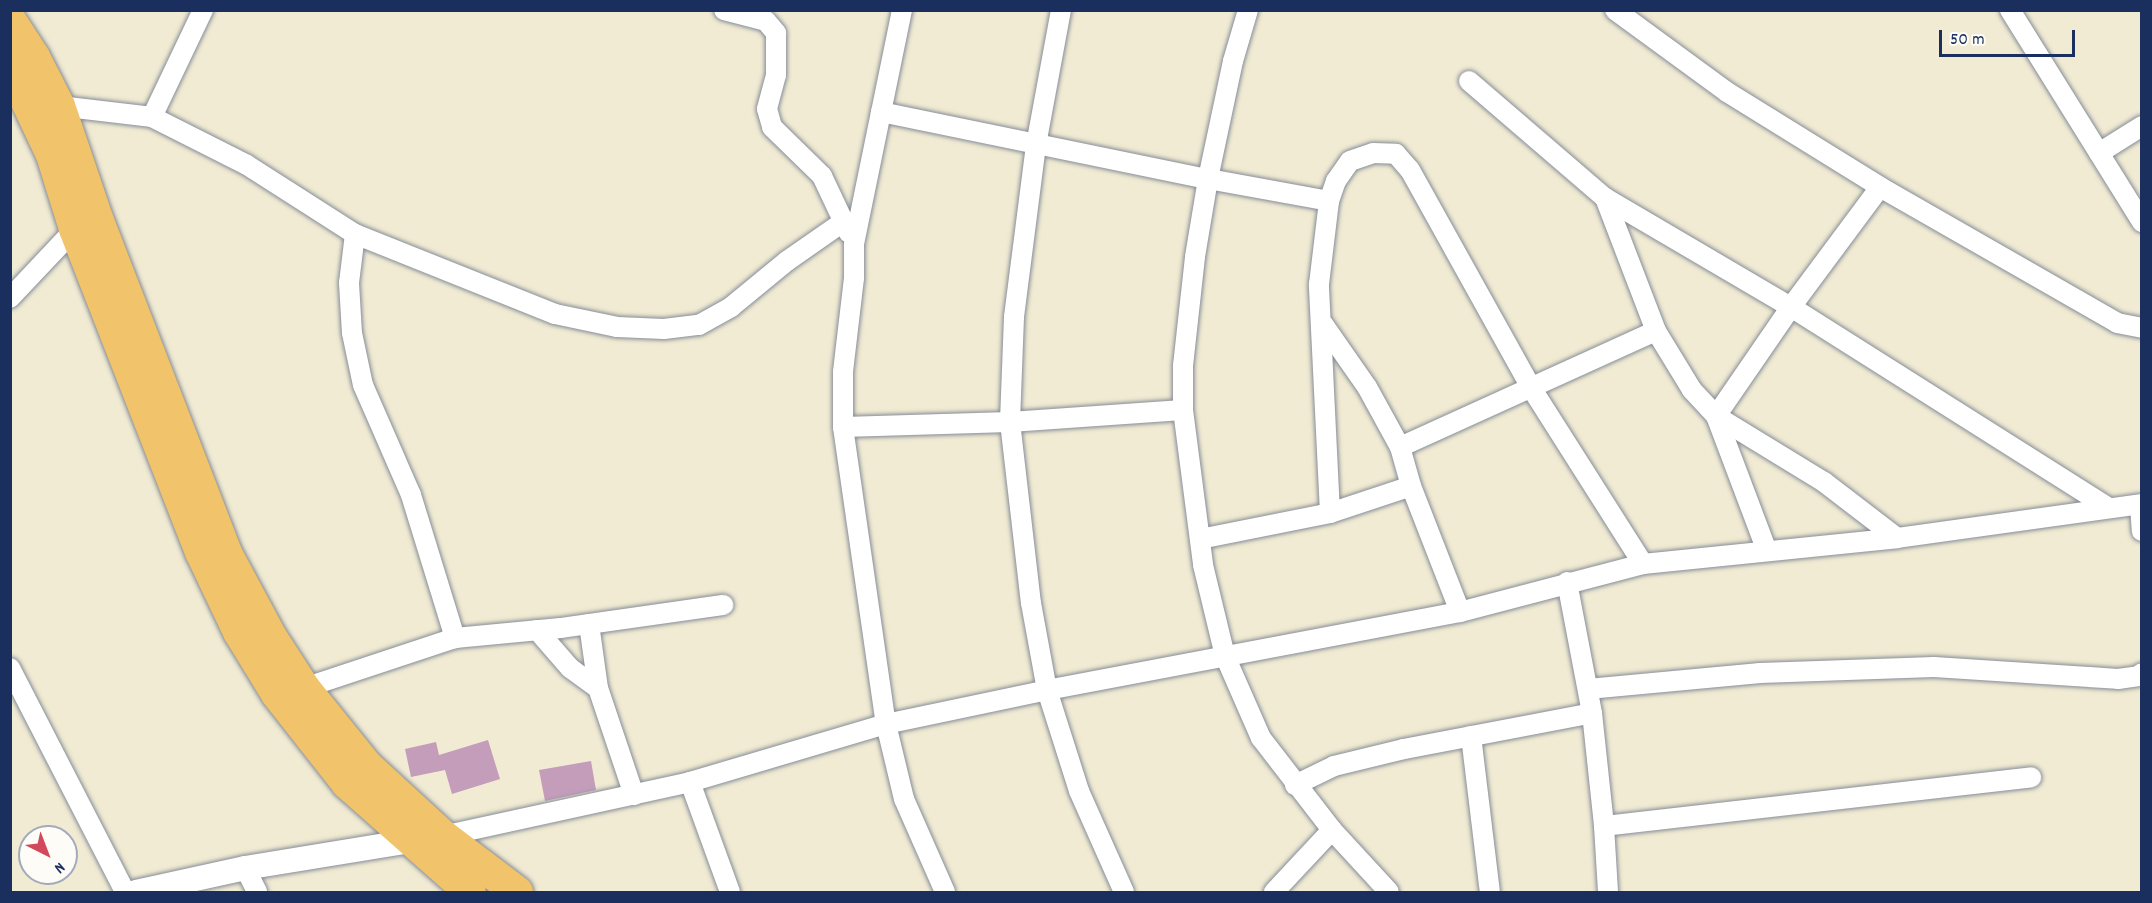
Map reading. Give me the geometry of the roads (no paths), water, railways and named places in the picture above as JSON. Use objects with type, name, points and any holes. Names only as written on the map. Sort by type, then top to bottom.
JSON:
[{"type":"main road","points":[[10,20],[34,57],[59,106],[86,225],[201,552],[239,632],[277,694],[347,783],[408,840],[470,892]]},
{"type":"main road","points":[[10,66],[86,225],[226,553],[272,638],[304,688],[367,766],[443,836],[517,892]]},
{"type":"street","points":[[152,117],[203,10]]},
{"type":"street","points":[[724,10],[766,21],[776,33],[776,75],[767,109],[772,127],[822,176],[854,244]]},
{"type":"street","points":[[902,10],[854,244],[854,278],[843,372],[843,427],[886,724],[904,799],[945,892]]},
{"type":"street","points":[[1061,10],[1036,145],[1014,317],[1010,422],[1031,603],[1047,690],[1079,791],[1117,890]]},
{"type":"street","points":[[1248,10],[1233,61],[1208,179],[1195,257],[1183,365],[1184,410],[1203,566],[1225,656],[1261,738],[1332,830],[1389,892]]},
{"type":"street","points":[[1615,10],[1727,92],[1880,187],[2118,323],[2142,328]]},
{"type":"street","points":[[2010,10],[2142,222]]},
{"type":"street","points":[[1469,81],[1605,198],[1791,307],[2109,508]]},
{"type":"street","points":[[59,106],[152,117],[247,165],[355,234],[555,314],[617,327],[664,329],[699,324],[731,307],[787,261],[843,222]]},
{"type":"street","points":[[881,112],[1036,145],[1329,201]]},
{"type":"street","points":[[2099,153],[2142,126]]},
{"type":"street","points":[[1330,513],[1319,284],[1329,201],[1336,181],[1350,161],[1373,153],[1396,154],[1410,170],[1532,389],[1643,564]]},
{"type":"street","points":[[1716,416],[1791,307],[1880,187]]},
{"type":"street","points":[[1605,198],[1656,331],[1692,390],[1716,416],[1824,483],[1897,538]]},
{"type":"street","points":[[10,298],[86,225]]},
{"type":"street","points":[[355,234],[349,283],[352,333],[363,385],[411,495],[455,638]]},
{"type":"street","points":[[1322,323],[1367,387],[1400,447],[1411,486],[1460,612]]},
{"type":"street","points":[[1400,447],[1656,331]]},
{"type":"street","points":[[843,427],[1010,422],[1184,410]]},
{"type":"street","points":[[1716,416],[1767,551]]},
{"type":"street","points":[[1200,539],[1330,513],[1411,486]]},
{"type":"street","points":[[136,892],[245,868],[443,836],[634,795],[690,782],[886,724],[1047,690],[1460,612],[1567,582],[1643,564],[1897,538],[2141,505],[2142,531]]},
{"type":"street","points":[[1567,582],[1592,713],[1604,826],[1608,892]]},
{"type":"street","points":[[304,688],[455,638],[588,624],[723,605]]},
{"type":"street","points":[[588,624],[598,688],[634,795]]},
{"type":"street","points":[[537,630],[570,668],[598,688]]},
{"type":"street","points":[[1588,689],[1760,673],[1934,667],[2118,679],[2139,676],[2142,673]]},
{"type":"street","points":[[10,668],[125,892]]},
{"type":"street","points":[[1295,785],[1334,766],[1471,736],[1592,713]]},
{"type":"street","points":[[1471,736],[1490,892]]},
{"type":"street","points":[[1604,826],[2031,777]]},
{"type":"street","points":[[690,782],[730,892]]},
{"type":"street","points":[[1274,892],[1332,830]]},
{"type":"street","points":[[245,868],[257,892]]}]
